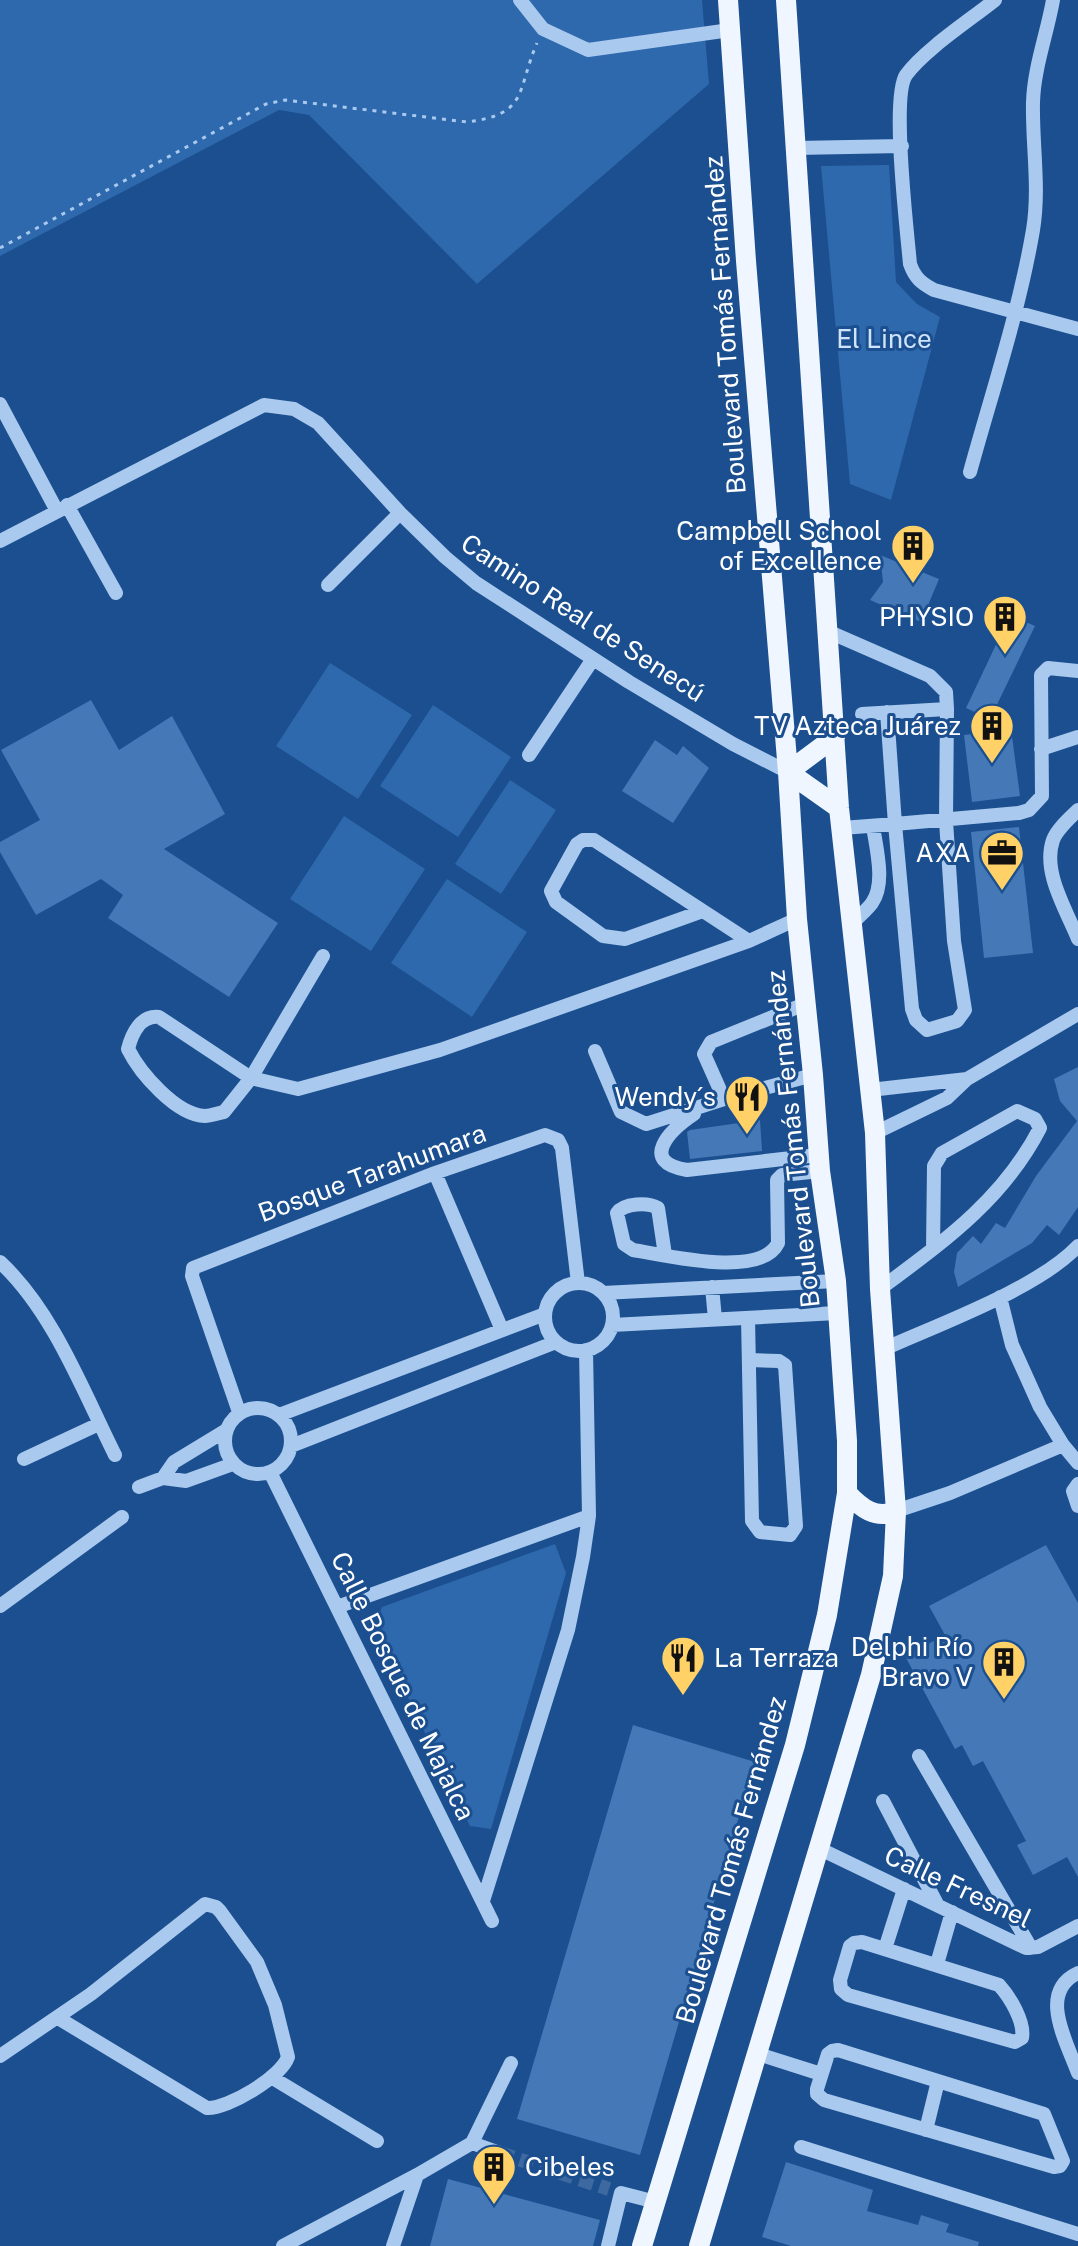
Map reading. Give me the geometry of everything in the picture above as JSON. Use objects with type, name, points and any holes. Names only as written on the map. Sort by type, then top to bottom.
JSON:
[{"type":"main road","name":"Boulevard Tomás Fernández","points":[[642,2246],[795,1745],[827,1615],[847,1493],[847,1441],[836,1281],[819,1163],[797,919],[728,0]]},
{"type":"main road","points":[[699,2246],[871,1675],[893,1576],[896,1511],[880,1289],[875,1133],[841,818],[786,0]]},
{"type":"main road","points":[[835,737],[788,772],[841,818]]},
{"type":"main road","points":[[847,1493],[875,1514],[896,1511]]},
{"type":"street","points":[[520,0],[543,29],[588,50],[730,30]]},
{"type":"street","points":[[995,0],[921,59],[905,76],[900,93],[910,264],[921,283],[934,290],[1078,329]]},
{"type":"street","points":[[970,472],[1032,231],[1036,183],[1035,81],[1053,0]]},
{"type":"street","points":[[796,148],[902,146]]},
{"type":"street","points":[[0,404],[116,593]]},
{"type":"street","name":"Camino Real de Senecú","points":[[0,541],[264,405],[280,405],[306,414],[318,423],[400,513],[476,583],[733,744],[788,772]]},
{"type":"street","points":[[328,585],[400,513]]},
{"type":"street","points":[[827,631],[930,676],[946,692],[946,821],[954,941],[965,1010],[957,1021],[927,1030],[916,1020],[912,1009],[887,712]]},
{"type":"street","points":[[529,755],[593,659]]},
{"type":"street","points":[[841,818],[873,826],[946,821],[1029,810],[1042,796],[1041,675],[1048,668],[1078,671]]},
{"type":"street","points":[[862,714],[947,709]]},
{"type":"street","points":[[1041,749],[1078,737]]},
{"type":"street","points":[[1078,810],[1053,837],[1051,872],[1078,939]]},
{"type":"street","points":[[1053,837],[1078,825]]},
{"type":"street","points":[[854,922],[872,904],[876,894],[878,865],[873,826]]},
{"type":"street","points":[[703,911],[625,939],[611,938],[603,936],[556,902],[551,891],[577,844],[583,840],[594,840],[703,911],[749,941]]},
{"type":"street","points":[[323,956],[251,1078],[224,1112],[204,1116],[180,1108],[168,1099],[128,1049],[131,1038],[144,1020],[150,1016],[159,1017],[251,1078],[298,1089],[426,1054],[749,941],[797,919]]},
{"type":"street","points":[[717,1101],[704,1054],[707,1045],[805,1004]]},
{"type":"street","points":[[875,1133],[947,1098],[967,1079],[1078,1014]]},
{"type":"street","points":[[595,1051],[621,1112],[646,1124],[813,1075]]},
{"type":"street","points":[[870,1090],[967,1079]]},
{"type":"street","points":[[717,1101],[666,1136],[662,1154],[666,1161],[676,1168],[687,1170],[819,1163]]},
{"type":"street","points":[[880,1289],[933,1249],[970,1218],[1004,1185],[1040,1128],[1035,1119],[1017,1111],[936,1159],[933,1249]]},
{"type":"street","name":"Bosque Tarahumara","points":[[239,1412],[192,1276],[196,1265],[435,1173],[545,1135],[558,1140],[562,1148],[578,1283]]},
{"type":"street","points":[[665,1255],[703,1262],[760,1258],[773,1251],[778,1243],[777,1180],[782,1175],[819,1163]]},
{"type":"street","points":[[435,1173],[502,1330]]},
{"type":"street","points":[[884,1349],[1000,1297],[1042,1274],[1078,1246]]},
{"type":"street","points":[[760,1258],[763,1285]]},
{"type":"street","points":[[0,1262],[43,1314],[115,1455]]},
{"type":"street","points":[[603,1293],[836,1281]]},
{"type":"street","points":[[578,1283],[590,1284],[603,1293],[613,1313],[607,1336],[597,1346],[586,1350],[574,1350],[556,1342],[549,1332],[545,1314],[548,1303],[558,1289],[578,1283]]},
{"type":"street","points":[[712,1287],[715,1319]]},
{"type":"street","points":[[1000,1297],[1012,1345],[1040,1407],[1078,1463]]},
{"type":"street","points":[[612,1325],[837,1313]]},
{"type":"street","points":[[279,1415],[545,1314]]},
{"type":"street","points":[[748,1318],[752,1521],[760,1532],[790,1535],[796,1526],[785,1365],[779,1361],[749,1360]]},
{"type":"street","points":[[291,1446],[556,1342]]},
{"type":"street","points":[[483,1901],[568,1630],[589,1516],[586,1350]]},
{"type":"street","points":[[163,1478],[174,1462],[225,1431],[239,1412],[258,1407],[269,1409],[287,1424],[291,1446],[287,1457],[270,1472],[254,1474],[233,1464],[227,1454],[225,1431]]},
{"type":"street","points":[[24,1459],[99,1424]]},
{"type":"street","points":[[896,1511],[950,1493],[1063,1445]]},
{"type":"street","points":[[139,1487],[163,1478],[186,1481],[233,1464]]},
{"type":"street","name":"Calle Bosque de Majalca","points":[[270,1472],[492,1921]]},
{"type":"street","points":[[1078,1484],[1073,1491],[1078,1506]]},
{"type":"street","points":[[337,1607],[589,1516]]},
{"type":"street","points":[[0,1606],[122,1517]]},
{"type":"street","points":[[919,1756],[1031,1948]]},
{"type":"street","points":[[883,1801],[937,1904]]},
{"type":"street","name":"Calle Fresnel","points":[[818,1848],[1019,1946],[1038,1947],[1078,1926]]},
{"type":"street","points":[[885,1949],[904,1889]]},
{"type":"street","points":[[0,2056],[58,2018],[201,1906],[210,1904],[220,1911],[257,1962],[275,2005],[288,2057],[283,2068],[227,2105],[207,2108],[58,2018]]},
{"type":"street","points":[[937,1964],[952,1912]]},
{"type":"street","points":[[862,1942],[937,1964],[999,1985],[1024,2030],[1022,2038],[1015,2042],[848,1995],[841,1989],[840,1980],[850,1946],[862,1942]]},
{"type":"street","points":[[1078,1973],[1060,1987],[1056,2009],[1078,2073]]},
{"type":"street","points":[[838,2050],[1044,2114],[1063,2161],[1060,2166],[1054,2167],[824,2100],[817,2094],[821,2074],[828,2054],[838,2050]]},
{"type":"street","points":[[758,2054],[821,2074]]},
{"type":"street","points":[[283,2246],[472,2143],[511,2063]]},
{"type":"street","points":[[271,2077],[377,2141]]},
{"type":"street","points":[[926,2130],[938,2081]]},
{"type":"street","points":[[472,2143],[500,2153]]},
{"type":"street","points":[[801,2147],[1078,2234]]},
{"type":"street","points":[[393,2246],[417,2175]]},
{"type":"street","points":[[608,2246],[615,2191],[656,2202]]},
{"type":"path","points":[[0,248],[266,104],[285,100],[467,122],[493,118],[511,108],[517,99],[543,29]]},
{"type":"green space","points":[[0,0],[702,0],[709,84],[477,284],[309,115],[279,110],[0,256]]},
{"type":"green space","name":"El Lince","points":[[889,165],[896,282],[917,304],[940,317],[891,500],[850,484],[821,166]]},
{"type":"green space","points":[[330,663],[412,715],[358,799],[276,746]]},
{"type":"green space","points":[[433,705],[511,757],[458,837],[380,786]]},
{"type":"green space","points":[[510,780],[556,810],[501,894],[455,864]]},
{"type":"green space","points":[[344,816],[425,869],[371,951],[290,899]]},
{"type":"green space","points":[[447,879],[527,932],[472,1017],[391,963]]},
{"type":"green space","points":[[555,1544],[566,1573],[491,1829],[470,1826],[374,1627],[382,1607]]},
{"type":"building","name":"Campbell School of Excellence","points":[[880,555],[939,579],[921,622],[870,600],[883,582]]},
{"type":"building","name":"PHYSIO","points":[[1010,615],[1035,626],[990,719],[966,708]]},
{"type":"building","points":[[91,700],[119,750],[172,716],[225,814],[164,849],[278,923],[229,997],[108,918],[123,895],[101,879],[36,915],[0,852],[0,842],[40,820],[1,750]]},
{"type":"building","name":"TV Azteca Juárez","points":[[1011,729],[1020,796],[972,802],[964,735]]},
{"type":"building","points":[[655,740],[677,755],[683,746],[709,768],[673,823],[622,791]]},
{"type":"building","name":"AXA","points":[[1019,827],[1033,953],[984,958],[971,832]]},
{"type":"building","points":[[1078,1067],[1078,1207],[1059,1235],[1047,1225],[1032,1243],[958,1287],[954,1272],[957,1253],[973,1236],[981,1244],[996,1223],[1005,1228],[1036,1176],[1077,1121],[1060,1101],[1054,1079]]},
{"type":"building","points":[[760,1120],[762,1151],[690,1159],[687,1132],[690,1130]]},
{"type":"building","name":"Delphi Río Bravo V","points":[[1046,1545],[1078,1603],[1078,1877],[1067,1857],[1033,1875],[1017,1845],[1026,1841],[983,1761],[973,1766],[962,1745],[955,1749],[905,1656],[945,1635],[929,1606]]},
{"type":"building","points":[[633,1725],[755,1762],[640,2155],[517,2119]]},
{"type":"building","points":[[786,2162],[873,2190],[867,2211],[918,2225],[921,2215],[949,2224],[946,2232],[979,2242],[978,2246],[791,2246],[762,2237]]},
{"type":"building","name":"Cibeles","points":[[448,2179],[600,2220],[593,2246],[430,2246]]},
{"type":"tunnel","points":[[500,2153],[609,2189]]},
{"type":"place","name":"Campbell School of Excellence","points":[[913,585]]},
{"type":"place","name":"PHYSIO","points":[[1005,656]]},
{"type":"place","name":"TV Azteca Juárez","points":[[992,765]]},
{"type":"place","name":"AXA","points":[[1002,892]]},
{"type":"place","name":"Wendy´s","points":[[747,1136]]},
{"type":"place","name":"La Terraza","points":[[683,1697]]},
{"type":"place","name":"Delphi Río Bravo V","points":[[1004,1701]]},
{"type":"place","name":"Cibeles","points":[[494,2206]]}]
